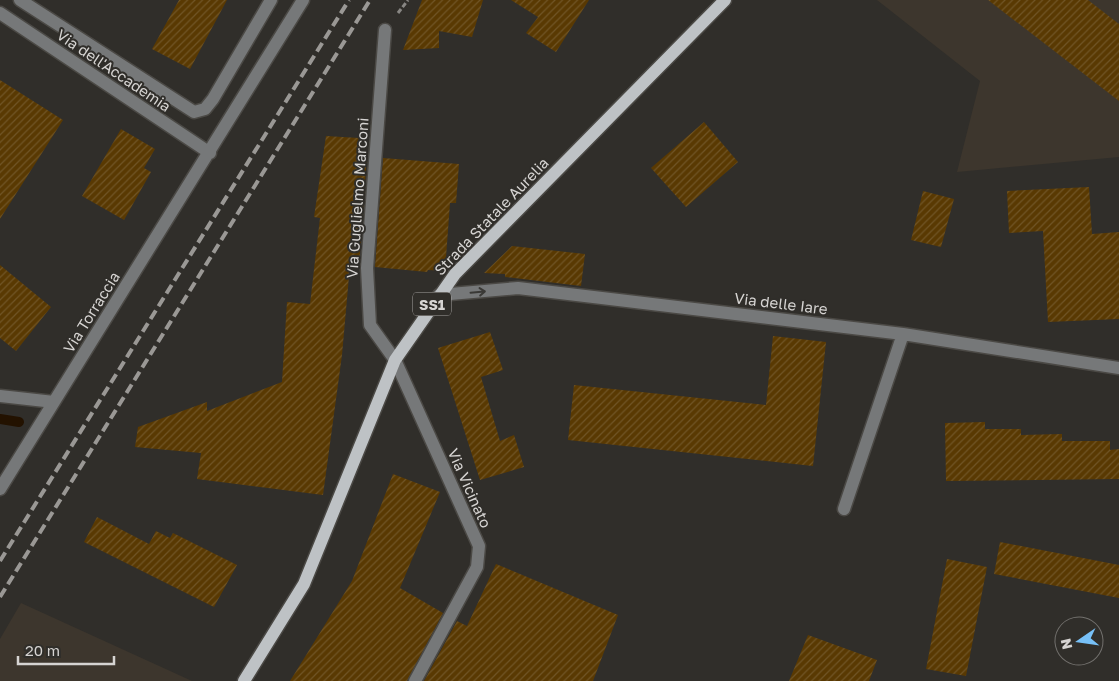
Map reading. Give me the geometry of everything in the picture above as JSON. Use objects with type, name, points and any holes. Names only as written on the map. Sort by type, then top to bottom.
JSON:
[{"type":"main road","name":"Strada Statale Aurelia","points":[[244,681],[304,584],[395,360],[439,295],[455,274],[725,0]]},
{"type":"street","points":[[20,0],[194,112],[205,109],[213,100],[271,0]]},
{"type":"street","points":[[210,153],[303,0]]},
{"type":"street","name":"Via dell'Accademia","points":[[0,13],[210,153]]},
{"type":"street","name":"Via Guglielmo Marconi","points":[[385,30],[367,268],[370,325],[395,360]]},
{"type":"street","name":"Via Torraccia","points":[[0,489],[210,153]]},
{"type":"street","name":"Via delle Iare","points":[[439,295],[518,288],[903,334],[1119,368]]},
{"type":"street","points":[[844,510],[903,334]]},
{"type":"street","name":"Via Vicinato","points":[[395,360],[478,546],[477,567],[415,681]]},
{"type":"street","points":[[0,396],[54,402]]},
{"type":"shaded area","points":[[877,0],[1119,0],[1119,157],[957,172],[980,81]]},
{"type":"shaded area","points":[[21,603],[192,681],[0,681],[0,639]]},
{"type":"building","points":[[179,0],[227,0],[190,69],[152,49]]},
{"type":"building","points":[[422,0],[483,0],[472,37],[439,31],[439,48],[403,50]]},
{"type":"building","points":[[511,0],[589,0],[556,52],[526,33],[538,17]]},
{"type":"building","points":[[988,0],[1088,0],[1119,24],[1119,101]]},
{"type":"building","points":[[0,80],[63,120],[0,219]]},
{"type":"building","points":[[704,122],[738,162],[686,207],[651,168]]},
{"type":"building","points":[[121,129],[155,149],[144,168],[151,172],[124,220],[82,196]]},
{"type":"building","points":[[326,136],[359,138],[357,156],[367,156],[359,266],[350,265],[342,355],[323,495],[197,479],[201,453],[135,447],[138,427],[207,402],[207,411],[282,382],[287,302],[310,304],[320,218],[314,217]]},
{"type":"building","points":[[383,158],[459,164],[456,203],[450,203],[445,271],[428,270],[427,272],[375,267]]},
{"type":"building","points":[[1089,187],[1092,234],[1119,232],[1119,319],[1048,322],[1043,231],[1009,233],[1007,191]]},
{"type":"building","points":[[923,191],[954,199],[941,247],[911,240]]},
{"type":"building","points":[[512,246],[585,254],[581,286],[505,277],[505,274],[484,273]]},
{"type":"building","points":[[0,265],[51,307],[16,351],[0,338]]},
{"type":"building","points":[[490,332],[503,370],[481,377],[500,441],[514,435],[524,467],[480,480],[438,348]]},
{"type":"building","points":[[773,336],[826,342],[813,466],[568,440],[574,385],[766,405]]},
{"type":"building","points":[[985,422],[985,429],[1021,429],[1021,435],[1062,434],[1062,441],[1110,441],[1110,450],[1119,449],[1119,479],[946,481],[945,423]]},
{"type":"building","points":[[393,474],[440,492],[400,588],[443,613],[407,681],[290,681],[352,581]]},
{"type":"building","points":[[97,517],[149,544],[156,531],[170,538],[173,533],[237,565],[214,607],[84,542]]},
{"type":"building","points":[[1000,542],[1119,565],[1119,598],[994,574]]},
{"type":"building","points":[[947,559],[987,567],[966,676],[926,669]]},
{"type":"building","points":[[496,564],[618,615],[593,681],[424,681],[457,621],[467,626]]},
{"type":"building","points":[[808,635],[877,660],[869,681],[789,681]]},
{"type":"waterway","points":[[0,419],[19,422]]},
{"type":"railway","points":[[0,561],[349,0]]},
{"type":"railway","points":[[0,597],[370,0]]}]
